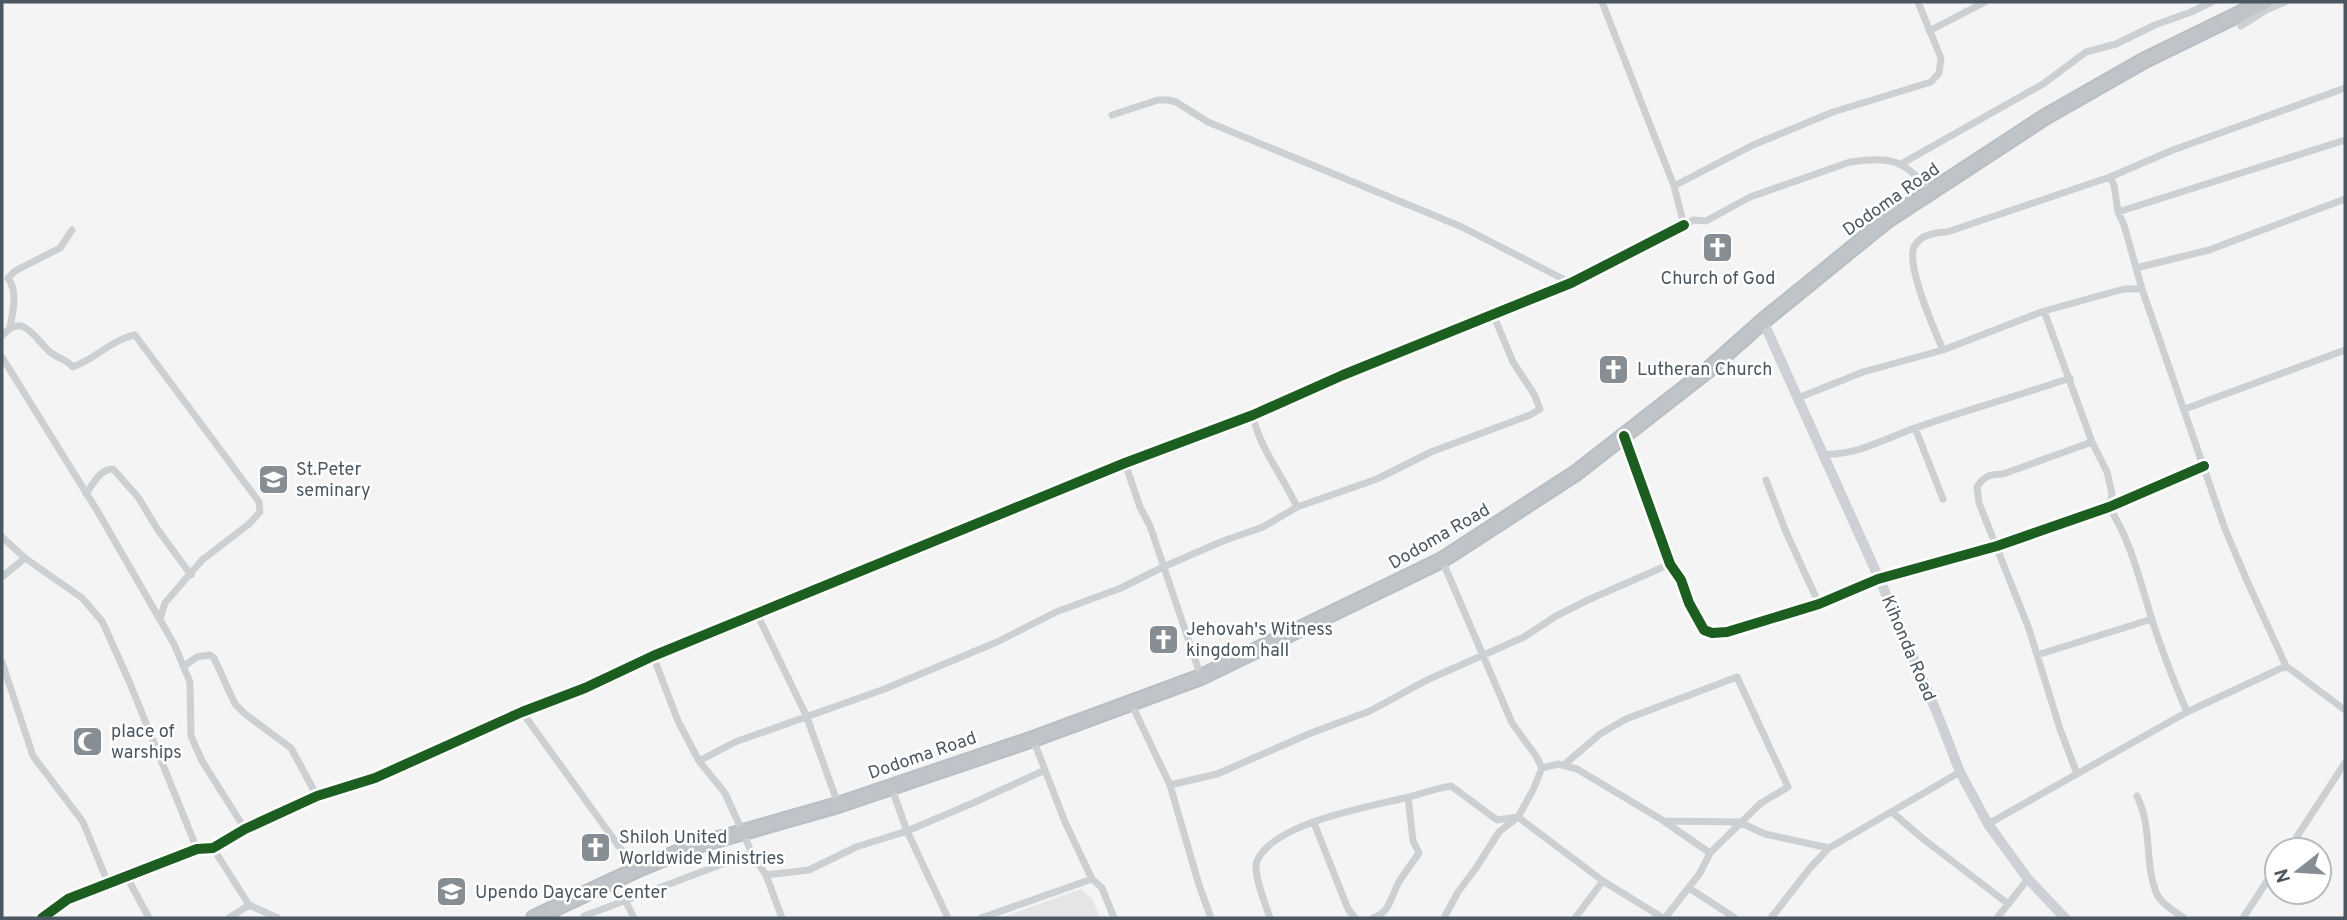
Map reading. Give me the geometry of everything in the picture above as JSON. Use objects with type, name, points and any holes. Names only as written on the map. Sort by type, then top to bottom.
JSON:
[{"type":"highway","name":"Dodoma Road","points":[[534,918],[694,846],[838,805],[1033,739],[1201,677],[1442,560],[1576,473],[1708,370],[1763,321],[1886,221],[1998,147],[2090,91],[2145,60],[2264,2]]},
{"type":"street","points":[[1602,2],[1674,186],[1684,225]]},
{"type":"street","points":[[1674,186],[1753,145],[1833,112],[1931,82],[1939,73],[1941,58],[1918,2]]},
{"type":"street","points":[[1929,31],[1985,2]]},
{"type":"street","points":[[1900,164],[2043,84],[2086,52],[2116,44],[2212,2]]},
{"type":"street","points":[[2241,26],[2285,2]]},
{"type":"street","points":[[1943,350],[1915,277],[1913,249],[1927,234],[1947,232],[2110,177],[2173,150],[2345,88]]},
{"type":"street","points":[[1112,116],[1158,100],[1176,102],[1219,126],[1462,227],[1571,283]]},
{"type":"street","points":[[2118,212],[2345,140]]},
{"type":"street","points":[[42,918],[68,899],[197,849],[213,848],[245,829],[317,796],[375,778],[653,656],[1125,463],[1253,415],[1571,283],[1684,225],[1695,220],[1706,221],[1750,197],[1850,162],[1892,160],[1911,170],[1932,193]]},
{"type":"street","points":[[2110,177],[2142,289],[2225,529],[2286,666],[2345,710]]},
{"type":"street","points":[[2136,268],[2209,250],[2345,199]]},
{"type":"street","points":[[10,328],[15,294],[13,284],[8,278],[15,271],[60,248],[72,230]]},
{"type":"street","points":[[1798,398],[1863,372],[1943,350],[2044,310],[2124,289],[2142,289]]},
{"type":"street","points":[[2044,310],[2092,442],[2110,481],[2112,494],[2109,507],[2120,523],[2132,553],[2152,619],[2187,712]]},
{"type":"street","points":[[699,761],[735,742],[882,690],[964,656],[1056,612],[1263,527],[1297,507],[1377,479],[1431,452],[1490,431],[1540,409],[1534,394],[1513,362],[1493,314]]},
{"type":"street","name":"Kihonda Road","points":[[1763,321],[1932,701],[1960,772],[1988,824],[2028,879],[2065,918]]},
{"type":"street","points":[[2,336],[10,328],[19,326],[29,329],[50,352],[68,361],[73,367],[95,357],[126,336],[135,335],[259,502],[260,512],[206,556],[166,603],[160,619]]},
{"type":"street","points":[[2185,409],[2345,349]]},
{"type":"street","points":[[2,357],[160,619],[190,682],[191,736],[202,761],[245,829]]},
{"type":"street","points":[[1822,454],[1841,455],[2070,378]]},
{"type":"street","points":[[1253,415],[1262,443],[1286,482],[1297,507]]},
{"type":"street","points":[[1915,428],[1943,499]]},
{"type":"street","points":[[1624,436],[1670,564],[1681,580],[1697,619],[1704,630],[1712,633],[1755,625],[1819,604],[1878,579],[1997,545],[2109,507],[2204,466]]},
{"type":"street","points":[[2077,774],[2037,654],[1977,496],[1977,487],[1982,479],[1990,474],[2003,474],[2092,442]]},
{"type":"street","points":[[1125,463],[1140,507],[1150,526],[1201,677]]},
{"type":"street","points":[[86,494],[99,475],[109,469],[113,470],[138,497],[191,575]]},
{"type":"street","points":[[1766,480],[1819,604]]},
{"type":"street","points":[[2,537],[25,558],[82,598],[97,614],[107,630],[197,849]]},
{"type":"street","points":[[2,578],[25,558]]},
{"type":"street","points":[[1442,560],[1512,723],[1542,768],[1518,817],[1499,832],[1458,892],[1444,918]]},
{"type":"street","points":[[1170,785],[1217,774],[1311,733],[1370,711],[1427,680],[1524,637],[1556,616],[1588,600],[1670,564]]},
{"type":"street","points":[[757,614],[806,715],[838,805]]},
{"type":"street","points":[[2037,654],[2152,619]]},
{"type":"street","points":[[184,666],[204,655],[214,658],[235,704],[291,748],[317,796]]},
{"type":"street","points":[[653,656],[678,721],[699,761],[725,793],[752,853],[766,875],[782,918]]},
{"type":"street","points":[[2,662],[3,675],[33,756],[83,822],[108,883]]},
{"type":"street","points":[[1988,824],[2187,712],[2286,666]]},
{"type":"street","points":[[1270,918],[1256,871],[1257,861],[1272,844],[1314,823],[1359,807],[1451,786],[1497,820],[1518,817],[1603,881],[1664,918],[1700,873],[1710,853],[1762,803],[1788,786],[1737,677],[1638,713],[1600,733],[1565,764],[1542,768]]},
{"type":"street","points":[[1131,704],[1170,785],[1211,918]]},
{"type":"street","points":[[522,712],[636,870]]},
{"type":"street","points":[[1033,739],[1065,822],[1114,918]]},
{"type":"street","points":[[1565,764],[1594,778],[1710,853]]},
{"type":"street","points":[[2297,836],[2345,764]]},
{"type":"street","points":[[766,875],[809,870],[856,847],[907,831],[1045,770]]},
{"type":"street","points":[[1772,918],[1810,868],[1829,848],[1960,772]]},
{"type":"street","points":[[891,785],[907,831],[948,918]]},
{"type":"street","points":[[2137,796],[2145,814],[2156,895],[2183,918]]},
{"type":"street","points":[[1373,918],[1378,917],[1389,906],[1399,883],[1419,853],[1413,841],[1408,797]]},
{"type":"street","points":[[1892,812],[2007,903]]},
{"type":"street","points":[[1664,821],[1740,822],[1765,834],[1829,848]]},
{"type":"street","points":[[1314,823],[1348,909],[1355,918]]},
{"type":"street","points":[[213,848],[250,905],[278,918]]},
{"type":"street","points":[[577,897],[585,917],[752,853]]},
{"type":"street","points":[[127,877],[149,918]]},
{"type":"street","points":[[981,918],[1092,879]]},
{"type":"street","points":[[1997,918],[2028,879]]},
{"type":"street","points":[[1575,918],[1603,881]]},
{"type":"street","points":[[2243,918],[2263,887]]},
{"type":"street","points":[[1689,888],[1735,918]]},
{"type":"street","points":[[625,900],[634,918]]},
{"type":"street","points":[[229,918],[250,905]]},
{"type":"shaded area","points":[[1081,889],[1093,900],[1100,918],[1000,918]]},
{"type":"cycle path","points":[[42,918],[68,899],[197,849],[213,848],[245,829],[317,796],[375,778],[653,656],[1125,463],[1253,415],[1343,375],[1571,283],[1684,225]]},
{"type":"cycle path","points":[[1624,436],[1670,564],[1681,580],[1689,603],[1704,630],[1712,633],[1727,632],[1819,604],[1878,579],[1997,546],[2109,507],[2204,466]]},
{"type":"place","name":"Church of God","points":[[1718,247]]},
{"type":"place","name":"Lutheran Church","points":[[1614,369]]},
{"type":"place","name":"St.Peter seminary","points":[[273,479]]},
{"type":"place","name":"Jehovah's Witness kingdom hall","points":[[1163,639]]},
{"type":"place","name":"place of warships","points":[[88,741]]},
{"type":"place","name":"Shiloh United Worldwide Ministries","points":[[596,847]]},
{"type":"place","name":"Upendo Daycare Center","points":[[452,892]]}]
